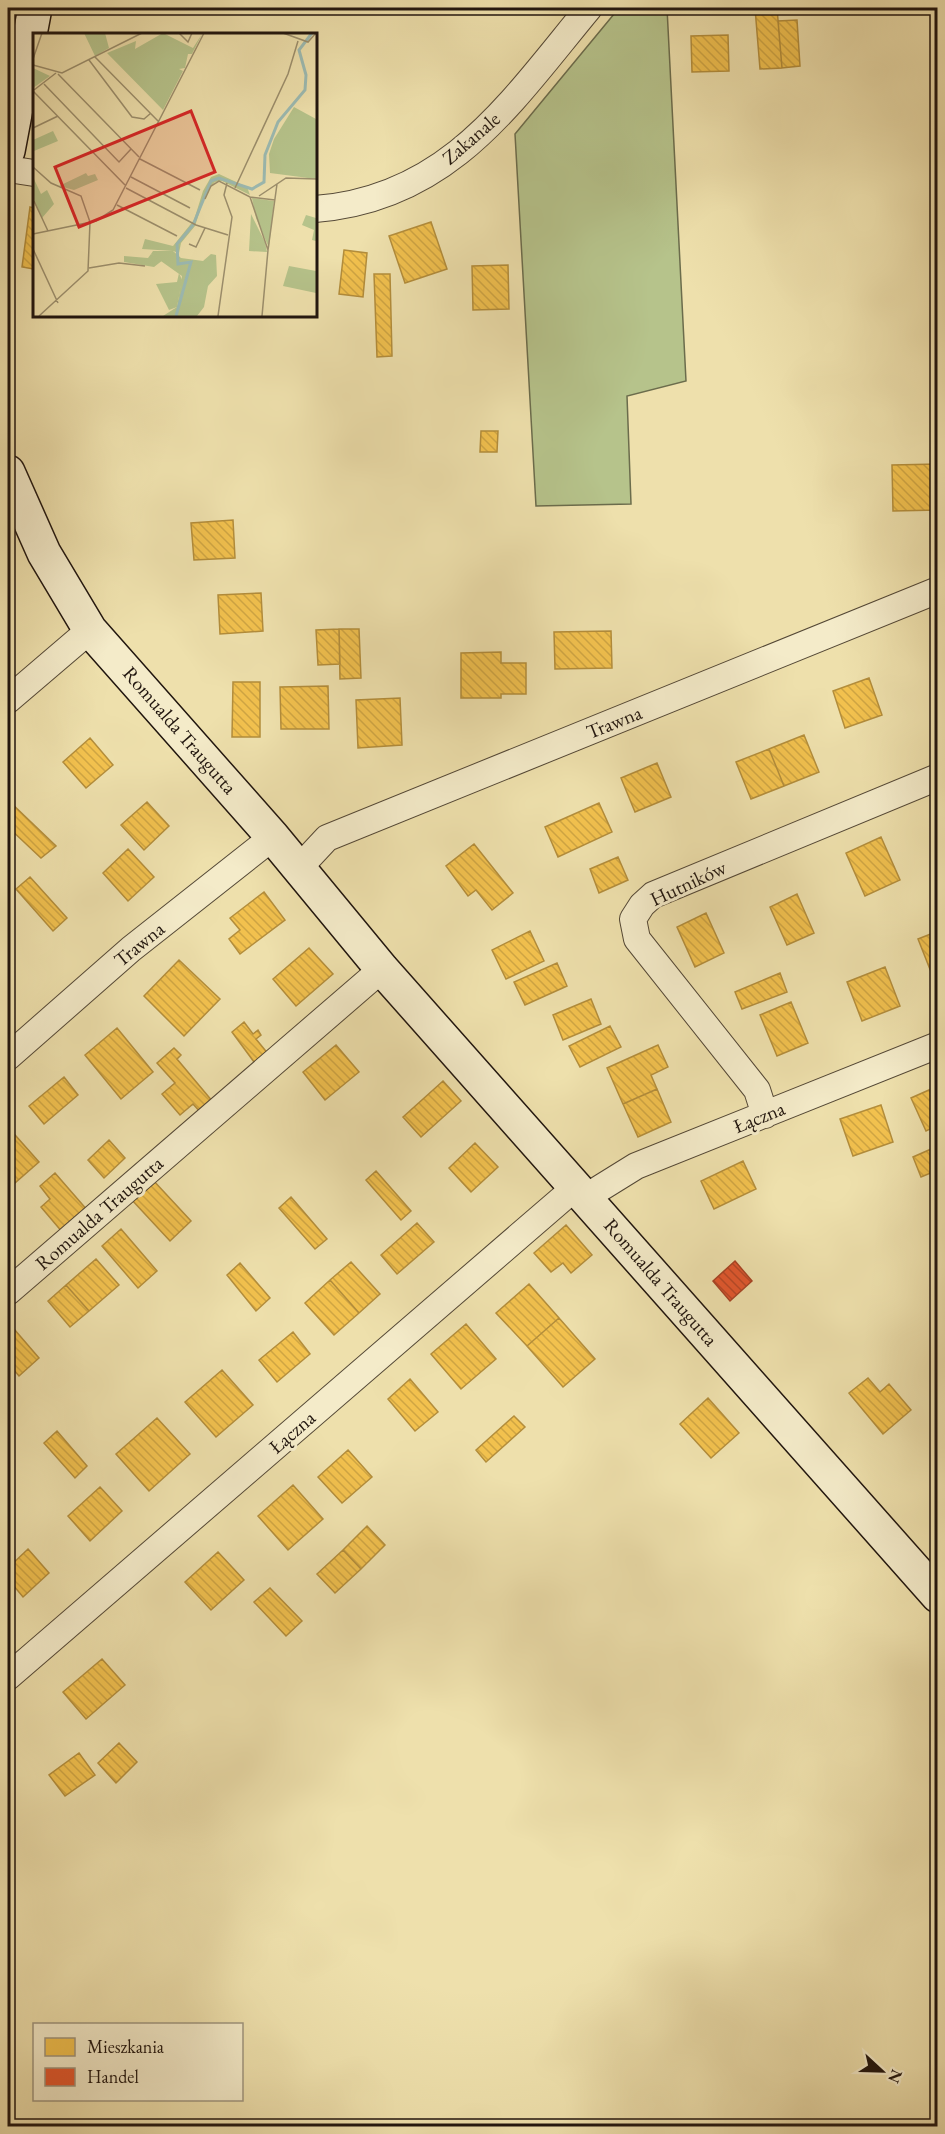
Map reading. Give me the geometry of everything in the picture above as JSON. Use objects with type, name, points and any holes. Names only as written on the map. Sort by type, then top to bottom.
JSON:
[{"type":"main road","points":[[8,152],[35,8]]},
{"type":"main road","name":"Romualda Traugutta","points":[[8,472],[44,553],[90,630],[273,837],[382,969],[938,1596]]},
{"type":"street","name":"Zakanale","points":[[316,209],[361,203],[404,189],[447,162],[492,123],[590,8]]},
{"type":"street","points":[[8,169],[33,173]]},
{"type":"street","name":"Trawna","points":[[299,868],[327,838],[938,590]]},
{"type":"street","points":[[8,700],[90,630]]},
{"type":"street","name":"Hutników","points":[[765,1115],[757,1090],[637,939],[633,919],[642,905],[653,895],[938,777]]},
{"type":"street","name":"Trawna","points":[[8,1057],[131,949],[273,837]]},
{"type":"street","name":"Romualda Traugutta","points":[[8,1292],[382,969]]},
{"type":"street","name":"Łączna","points":[[8,1677],[582,1192],[636,1166],[938,1045]]},
{"type":"green space","points":[[619,8],[667,8],[686,381],[627,396],[631,504],[536,506],[515,134]]},
{"type":"building: Mieszkania","points":[[755,8],[777,8],[782,68],[760,69]]},
{"type":"building: Mieszkania","points":[[797,20],[800,66],[782,68],[778,21]]},
{"type":"building: Mieszkania","points":[[728,35],[729,71],[692,72],[691,36]]},
{"type":"building: Mieszkania","points":[[30,207],[33,208],[33,269],[22,267]]},
{"type":"building: Mieszkania","points":[[431,222],[447,269],[405,283],[389,236]]},
{"type":"building: Mieszkania","points":[[344,250],[367,253],[363,297],[339,294]]},
{"type":"building: Mieszkania","points":[[508,265],[509,309],[473,310],[472,266]]},
{"type":"building: Mieszkania","points":[[374,274],[390,274],[392,356],[377,357]]},
{"type":"building: Mieszkania","points":[[182,316],[215,316],[215,317]]},
{"type":"building: Mieszkania","points":[[481,431],[498,431],[497,452],[480,452]]},
{"type":"building: Mieszkania","points":[[938,464],[938,510],[893,511],[892,465]]},
{"type":"building: Mieszkania","points":[[233,520],[235,558],[194,560],[191,523]]},
{"type":"building: Mieszkania","points":[[261,593],[263,631],[220,634],[218,595]]},
{"type":"building: Mieszkania","points":[[339,629],[340,664],[318,665],[316,630]]},
{"type":"building: Mieszkania","points":[[339,629],[359,629],[361,678],[340,679]]},
{"type":"building: Mieszkania","points":[[611,631],[612,668],[555,669],[554,632]]},
{"type":"building: Mieszkania","points":[[938,647],[938,667],[931,649]]},
{"type":"building: Mieszkania","points":[[501,652],[501,663],[526,663],[526,694],[501,694],[501,698],[461,698],[461,653]]},
{"type":"building: Mieszkania","points":[[869,678],[882,715],[845,728],[833,691]]},
{"type":"building: Mieszkania","points":[[233,682],[260,682],[260,737],[232,737]]},
{"type":"building: Mieszkania","points":[[328,686],[329,729],[281,729],[280,687]]},
{"type":"building: Mieszkania","points":[[400,698],[402,745],[358,748],[356,700]]},
{"type":"building: Mieszkania","points":[[804,735],[819,772],[784,786],[769,749]]},
{"type":"building: Mieszkania","points":[[90,738],[113,765],[86,788],[63,762]]},
{"type":"building: Mieszkania","points":[[769,749],[784,786],[751,799],[736,762]]},
{"type":"building: Mieszkania","points":[[657,763],[671,797],[635,812],[621,778]]},
{"type":"building: Mieszkania","points":[[8,800],[56,846],[41,858],[8,827]]},
{"type":"building: Mieszkania","points":[[147,802],[169,826],[144,850],[121,825]]},
{"type":"building: Mieszkania","points":[[599,803],[612,832],[558,857],[545,827]]},
{"type":"building: Mieszkania","points":[[881,837],[900,880],[865,896],[846,853]]},
{"type":"building: Mieszkania","points":[[474,844],[513,893],[492,910],[476,890],[468,896],[446,866]]},
{"type":"building: Mieszkania","points":[[128,849],[154,877],[128,901],[103,873]]},
{"type":"building: Mieszkania","points":[[618,857],[628,880],[599,893],[590,869]]},
{"type":"building: Mieszkania","points":[[30,877],[67,918],[53,931],[16,889]]},
{"type":"building: Mieszkania","points":[[264,892],[285,920],[240,954],[229,939],[240,930],[230,918]]},
{"type":"building: Mieszkania","points":[[797,894],[814,933],[787,945],[770,907]]},
{"type":"building: Mieszkania","points":[[706,913],[724,953],[695,967],[677,927]]},
{"type":"building: Mieszkania","points":[[530,931],[544,961],[506,979],[492,950]]},
{"type":"building: Mieszkania","points":[[938,931],[938,981],[935,982],[918,939]]},
{"type":"building: Mieszkania","points":[[309,948],[333,974],[296,1006],[273,979]]},
{"type":"building: Mieszkania","points":[[179,960],[220,999],[184,1036],[144,996]]},
{"type":"building: Mieszkania","points":[[557,963],[567,986],[525,1005],[514,982]]},
{"type":"building: Mieszkania","points":[[885,967],[900,1006],[862,1021],[847,982]]},
{"type":"building: Mieszkania","points":[[780,973],[787,992],[742,1009],[735,992]]},
{"type":"building: Mieszkania","points":[[591,999],[601,1024],[563,1040],[553,1015]]},
{"type":"building: Mieszkania","points":[[791,1002],[808,1043],[777,1056],[760,1015]]},
{"type":"building: Mieszkania","points":[[244,1022],[253,1034],[258,1030],[261,1035],[256,1039],[269,1055],[257,1066],[232,1032]]},
{"type":"building: Mieszkania","points":[[610,1026],[621,1047],[580,1067],[569,1046]]},
{"type":"building: Mieszkania","points":[[117,1028],[153,1072],[121,1099],[85,1055]]},
{"type":"building: Mieszkania","points":[[336,1045],[359,1072],[325,1100],[303,1072]]},
{"type":"building: Mieszkania","points":[[658,1045],[668,1067],[651,1075],[657,1089],[623,1104],[607,1068]]},
{"type":"building: Mieszkania","points":[[174,1048],[181,1055],[177,1059],[213,1102],[201,1113],[193,1104],[180,1115],[162,1094],[175,1083],[157,1063]]},
{"type":"building: Mieszkania","points":[[64,1077],[78,1095],[44,1124],[29,1106]]},
{"type":"building: Mieszkania","points":[[443,1081],[461,1101],[421,1137],[403,1117]]},
{"type":"building: Mieszkania","points":[[938,1086],[938,1125],[926,1131],[911,1098]]},
{"type":"building: Mieszkania","points":[[657,1089],[671,1122],[638,1137],[623,1104]]},
{"type":"building: Mieszkania","points":[[881,1105],[893,1142],[853,1156],[840,1119]]},
{"type":"building: Mieszkania","points":[[8,1127],[39,1162],[8,1189]]},
{"type":"building: Mieszkania","points":[[109,1140],[125,1158],[104,1178],[88,1160]]},
{"type":"building: Mieszkania","points":[[475,1143],[498,1167],[471,1192],[449,1168]]},
{"type":"building: Mieszkania","points":[[938,1146],[938,1170],[921,1177],[913,1157]]},
{"type":"building: Mieszkania","points":[[743,1161],[756,1189],[714,1209],[701,1181]]},
{"type":"building: Mieszkania","points":[[376,1171],[411,1211],[401,1220],[366,1180]]},
{"type":"building: Mieszkania","points":[[55,1173],[88,1211],[63,1233],[41,1207],[50,1199],[40,1186]]},
{"type":"building: Mieszkania","points":[[152,1179],[191,1221],[170,1241],[131,1199]]},
{"type":"building: Mieszkania","points":[[291,1197],[327,1239],[315,1249],[279,1208]]},
{"type":"building: Mieszkania","points":[[417,1223],[434,1242],[397,1274],[381,1255]]},
{"type":"building: Mieszkania","points":[[566,1225],[592,1255],[571,1273],[563,1263],[551,1272],[534,1253]]},
{"type":"building: Mieszkania","points":[[121,1229],[157,1271],[138,1288],[102,1246]]},
{"type":"building: Mieszkania","points":[[96,1259],[119,1285],[89,1311],[66,1285]]},
{"type":"building: Mieszkania","points":[[351,1262],[380,1294],[359,1313],[330,1280]]},
{"type":"building: Mieszkania","points":[[240,1263],[270,1298],[256,1311],[227,1275]]},
{"type":"building: Mieszkania","points":[[330,1280],[359,1313],[334,1335],[305,1303]]},
{"type":"building: Mieszkania","points":[[529,1284],[559,1318],[527,1346],[496,1313]]},
{"type":"building: Mieszkania","points":[[66,1285],[89,1311],[70,1327],[48,1301]]},
{"type":"building: Mieszkania","points":[[559,1318],[595,1359],[563,1387],[527,1346]]},
{"type":"building: Mieszkania","points":[[8,1322],[39,1358],[19,1376],[8,1363]]},
{"type":"building: Mieszkania","points":[[466,1324],[496,1359],[461,1389],[431,1354]]},
{"type":"building: Mieszkania","points":[[293,1332],[310,1354],[277,1382],[259,1360]]},
{"type":"building: Mieszkania","points":[[222,1370],[253,1405],[216,1437],[185,1402]]},
{"type":"building: Mieszkania","points":[[868,1378],[880,1392],[889,1384],[911,1410],[883,1434],[849,1393]]},
{"type":"building: Mieszkania","points":[[410,1379],[438,1412],[415,1431],[388,1399]]},
{"type":"building: Mieszkania","points":[[708,1398],[739,1433],[711,1458],[680,1424]]},
{"type":"building: Mieszkania","points":[[514,1416],[525,1427],[486,1462],[476,1450]]},
{"type":"building: Mieszkania","points":[[157,1418],[190,1454],[149,1491],[116,1454]]},
{"type":"building: Mieszkania","points":[[57,1431],[87,1466],[75,1478],[44,1443]]},
{"type":"building: Mieszkania","points":[[348,1450],[372,1477],[342,1503],[318,1477]]},
{"type":"building: Mieszkania","points":[[293,1485],[323,1519],[288,1550],[258,1516]]},
{"type":"building: Mieszkania","points":[[100,1487],[122,1511],[90,1541],[68,1516]]},
{"type":"building: Mieszkania","points":[[367,1526],[385,1545],[361,1569],[343,1550]]},
{"type":"building: Mieszkania","points":[[28,1549],[49,1573],[23,1597],[8,1579],[8,1568]]},
{"type":"building: Mieszkania","points":[[343,1550],[361,1569],[335,1593],[317,1574]]},
{"type":"building: Mieszkania","points":[[218,1552],[244,1580],[211,1610],[185,1582]]},
{"type":"building: Mieszkania","points":[[270,1588],[302,1621],[286,1636],[254,1602]]},
{"type":"building: Mieszkania","points":[[102,1659],[125,1685],[86,1719],[63,1692]]},
{"type":"building: Mieszkania","points":[[119,1743],[137,1762],[116,1783],[98,1763]]},
{"type":"building: Mieszkania","points":[[79,1753],[95,1775],[65,1796],[49,1775]]},
{"type":"building: Handel","points":[[735,1261],[752,1281],[730,1301],[713,1281]]}]
